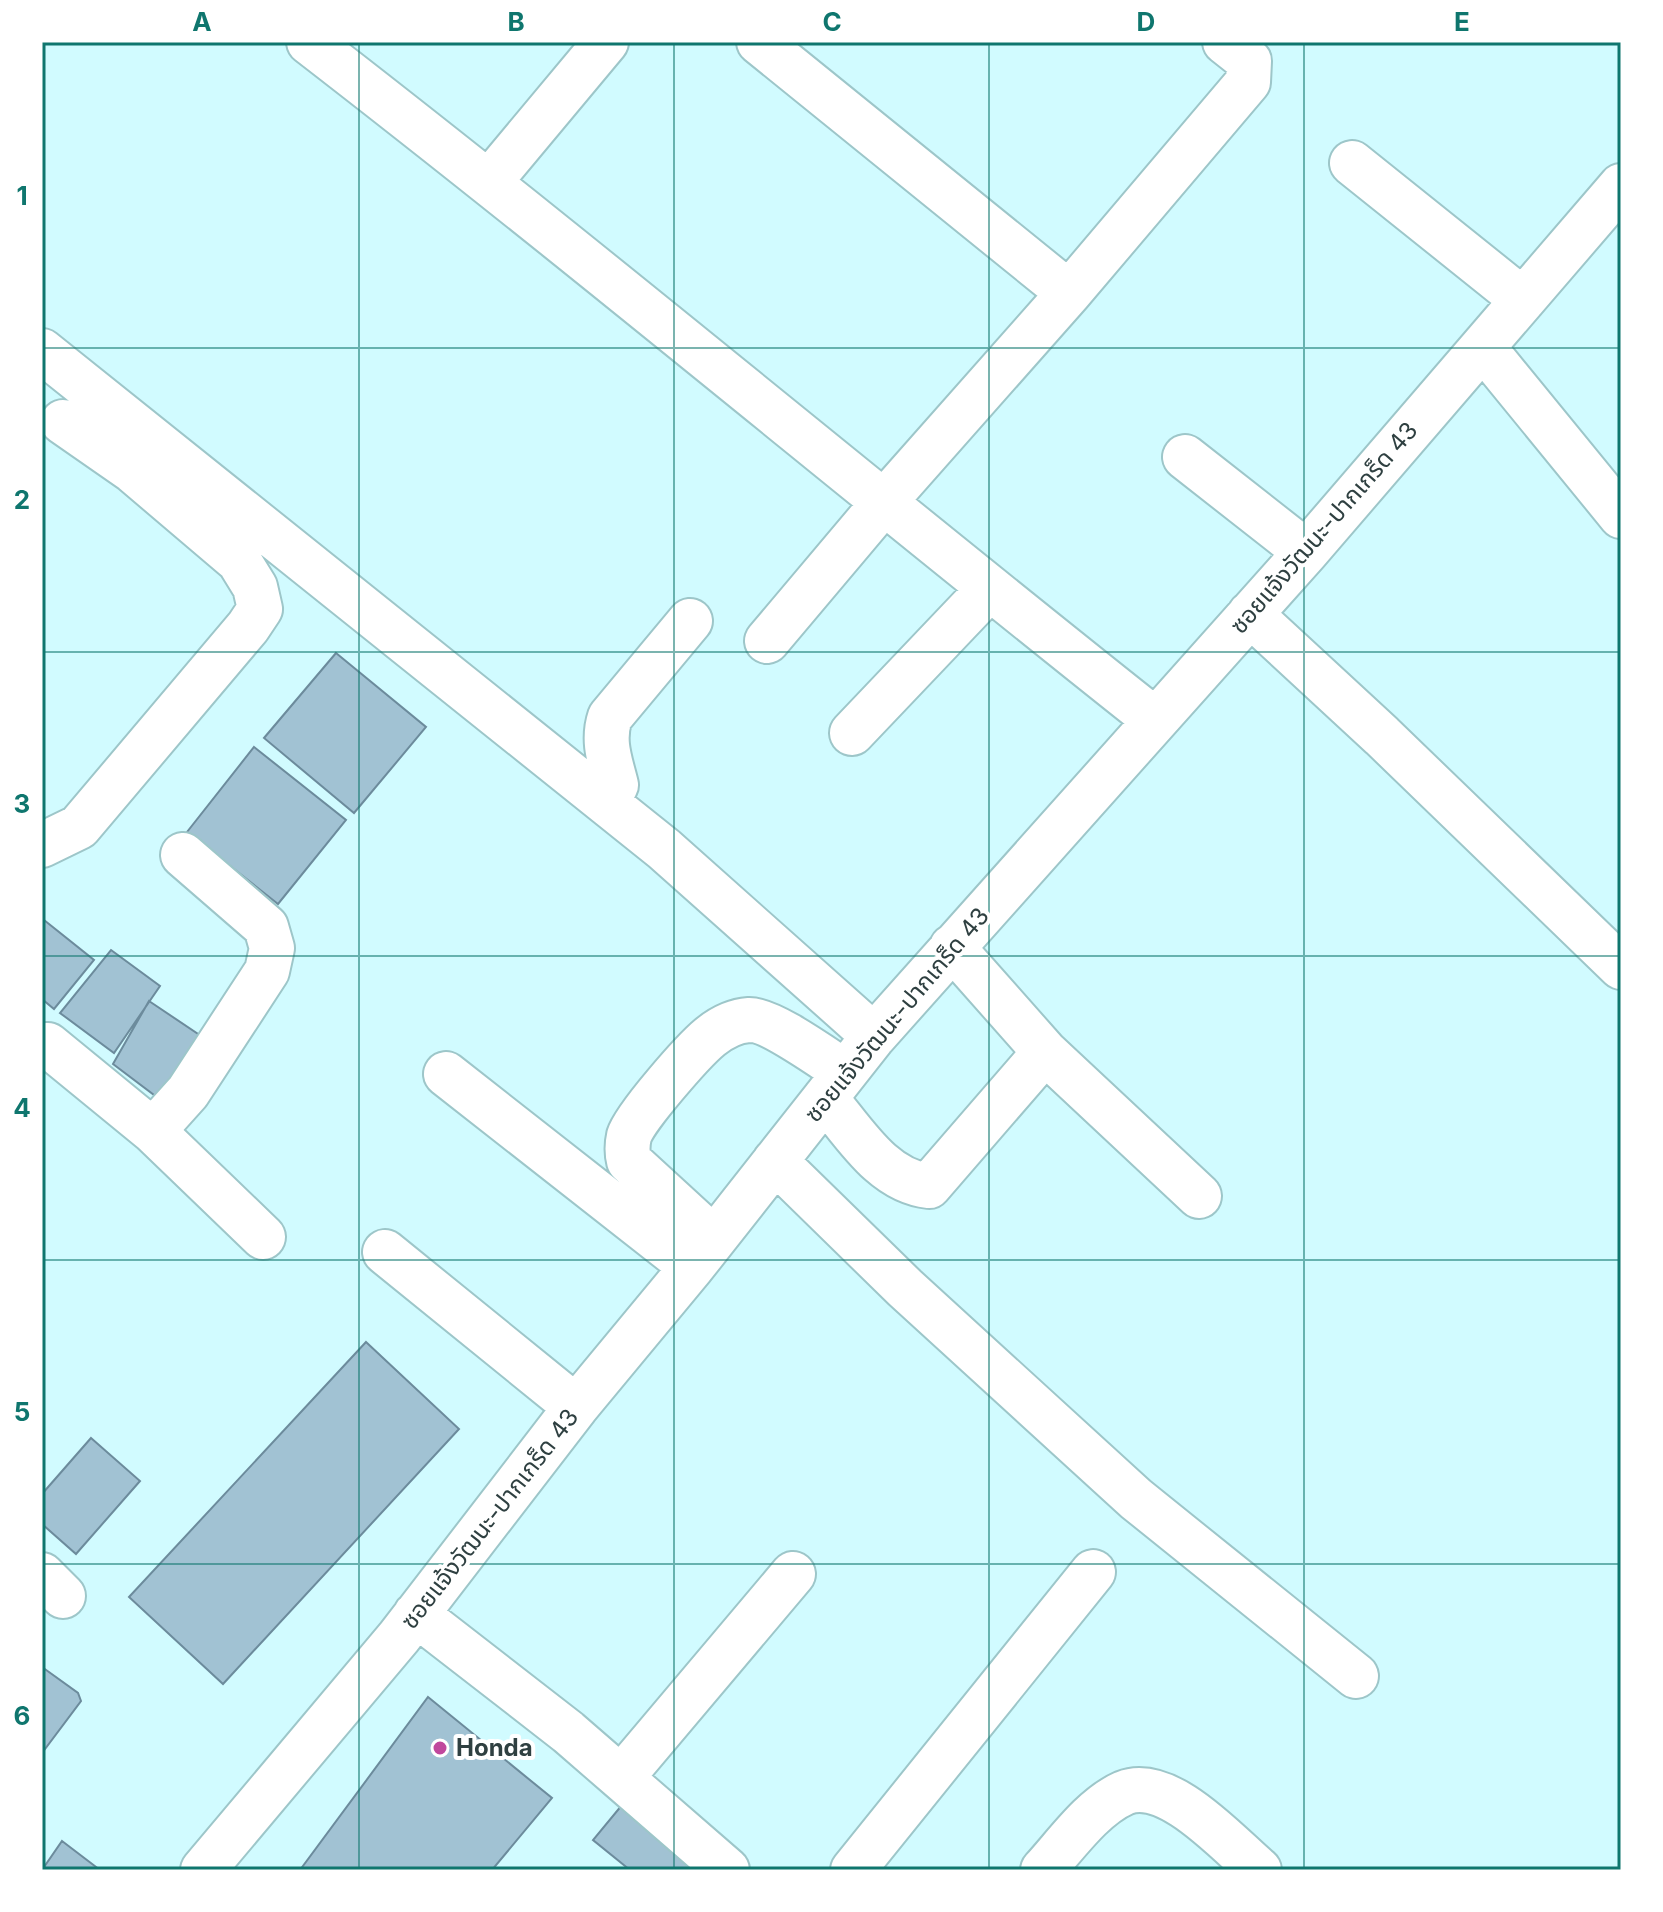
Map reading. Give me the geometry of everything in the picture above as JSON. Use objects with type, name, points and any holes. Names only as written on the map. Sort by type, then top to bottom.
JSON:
[{"type":"street","points":[[309,42],[490,181],[989,589],[1155,720]]},
{"type":"street","points":[[490,181],[606,42]]},
{"type":"street","points":[[759,42],[1069,293]]},
{"type":"street","points":[[767,641],[1248,82],[1249,61],[1225,42]]},
{"type":"street","points":[[1352,163],[1523,300]]},
{"type":"street","name":"ซอยแจ้งวัฒนะ-ปากเกร็ด 43","points":[[203,1870],[416,1614],[576,1407],[703,1253],[874,1036],[1306,552],[1621,186]]},
{"type":"street","points":[[1483,347],[1621,516]]},
{"type":"street","points":[[42,351],[664,849],[874,1036]]},
{"type":"street","points":[[42,845],[79,827],[260,609],[255,587],[239,561],[132,470],[52,430],[97,395]]},
{"type":"street","points":[[1185,457],[1306,552]]},
{"type":"street","points":[[852,733],[989,589]]},
{"type":"street","points":[[1250,614],[1382,736],[1621,967]]},
{"type":"street","points":[[607,803],[616,785],[606,745],[610,717],[690,621]]},
{"type":"street","points":[[153,1131],[188,1092],[267,971],[272,948],[266,927],[183,855]]},
{"type":"street","points":[[952,947],[1045,1052],[1199,1196]]},
{"type":"street","points":[[703,1253],[629,1161],[629,1134],[655,1097],[710,1037],[730,1024],[752,1020],[781,1031],[835,1085],[880,1163],[912,1184],[929,1186],[1045,1052]]},
{"type":"street","points":[[44,1044],[153,1131],[263,1237]]},
{"type":"street","points":[[446,1074],[703,1253]]},
{"type":"street","points":[[775,1161],[905,1288],[1136,1499],[1356,1676]]},
{"type":"street","points":[[385,1252],[576,1407]]},
{"type":"street","points":[[853,1870],[1093,1572]]},
{"type":"street","points":[[621,1778],[793,1574]]},
{"type":"street","points":[[416,1614],[568,1732],[727,1870]]},
{"type":"street","points":[[1043,1870],[1098,1811],[1125,1793],[1150,1789],[1179,1802],[1259,1870]]},
{"type":"building","points":[[336,653],[426,727],[354,813],[264,738]]},
{"type":"building","points":[[254,747],[346,820],[278,904],[187,832]]},
{"type":"building","points":[[44,920],[94,960],[54,1009],[42,999]]},
{"type":"building","points":[[111,950],[160,986],[114,1053],[60,1013]]},
{"type":"building","points":[[149,1001],[210,1042],[166,1104],[113,1064]]},
{"type":"building","points":[[366,1342],[459,1429],[223,1684],[129,1597]]},
{"type":"building","points":[[91,1438],[140,1481],[76,1554],[42,1524],[42,1494]]},
{"type":"building","points":[[42,1667],[78,1693],[81,1701],[42,1753]]},
{"type":"building","name":"Honda","points":[[428,1697],[552,1798],[492,1870],[300,1870]]},
{"type":"building","points":[[622,1805],[701,1870],[630,1870],[593,1840]]},
{"type":"building","points":[[62,1841],[100,1870],[42,1870]]},
{"type":"place","name":"Honda","points":[[440,1748]]}]
